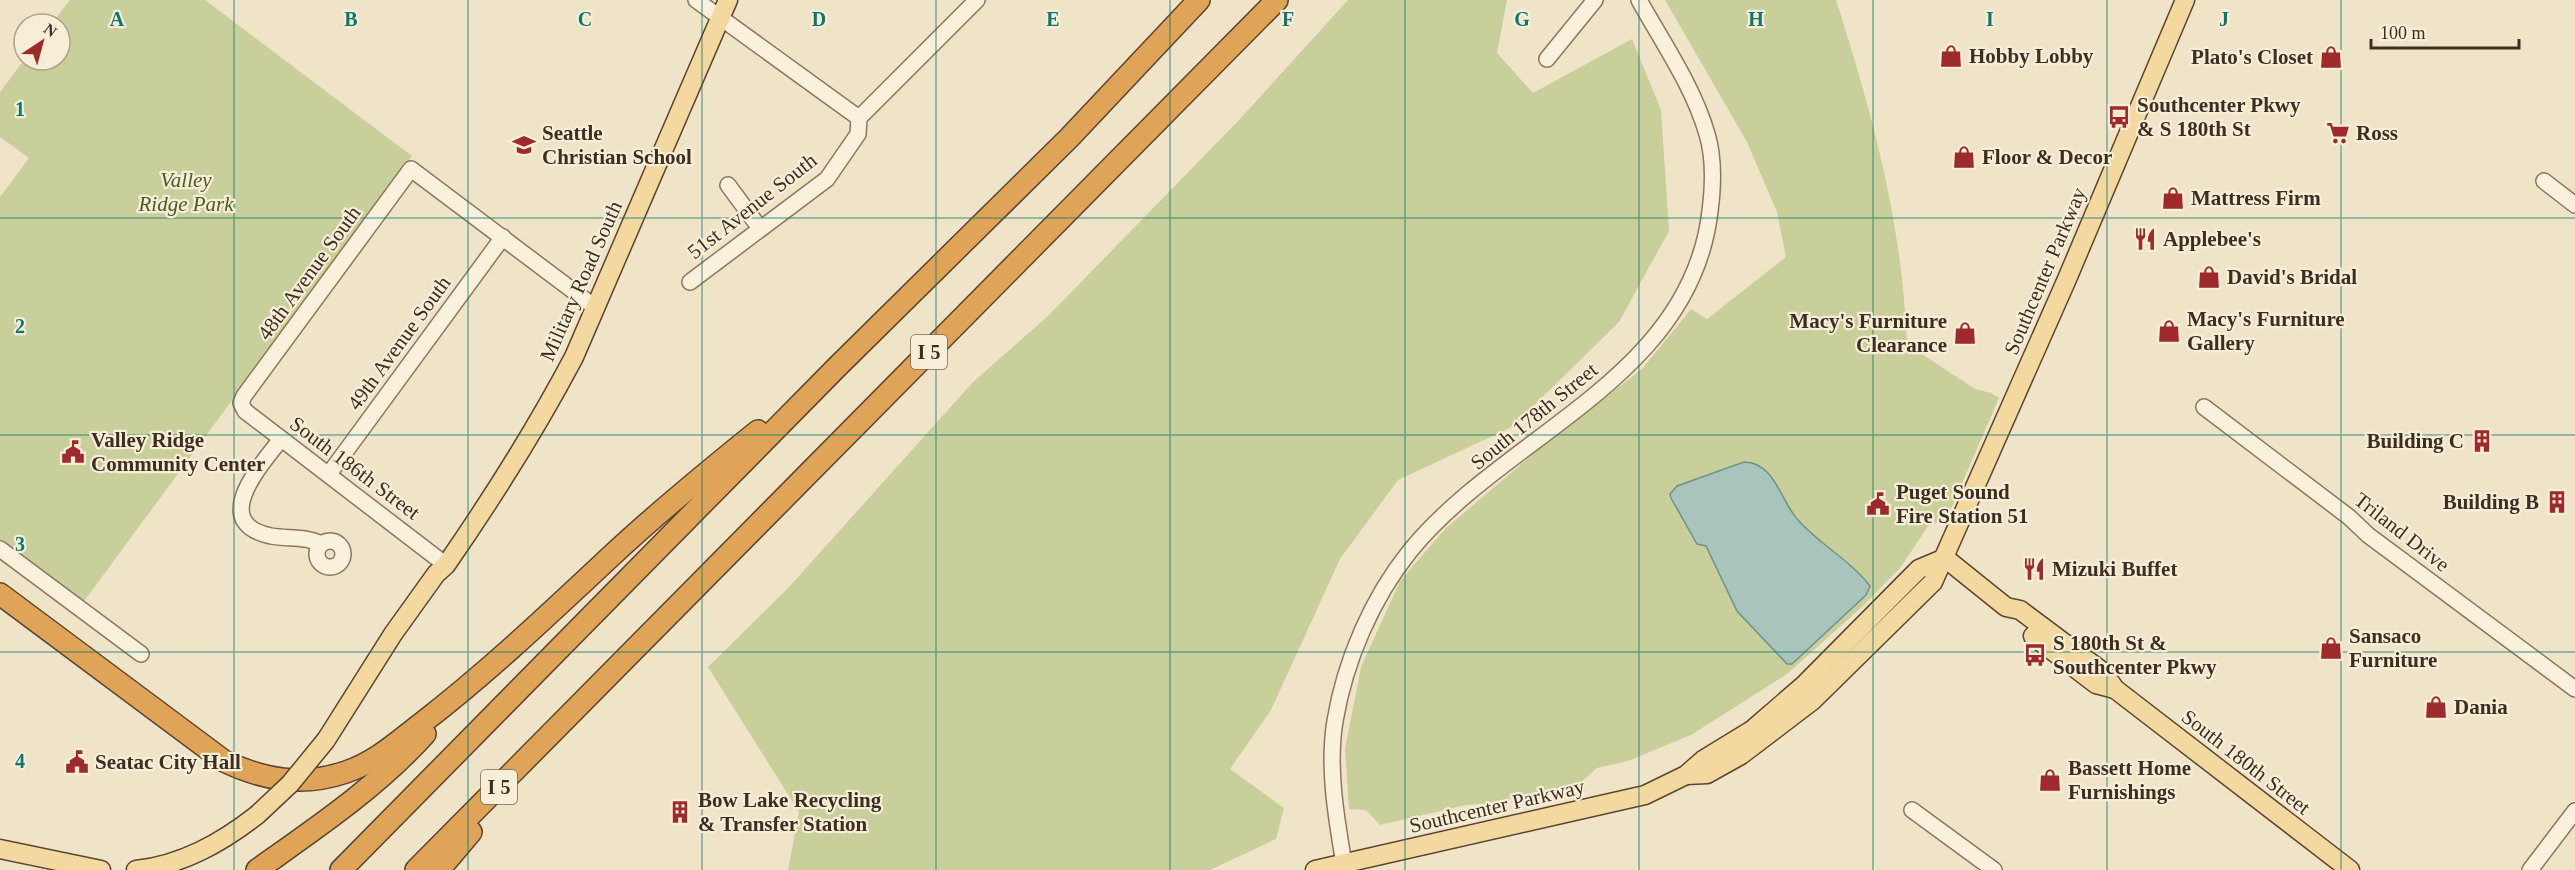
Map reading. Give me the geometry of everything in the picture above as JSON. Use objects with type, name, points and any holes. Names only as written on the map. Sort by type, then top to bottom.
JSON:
[{"type":"highway","name":"I 5","points":[[341,870],[838,366],[1069,138],[1199,0]]},
{"type":"highway","name":"I 5","points":[[416,870],[1277,0]]},
{"type":"highway","points":[[0,594],[224,760],[251,774],[306,782],[346,772],[373,761],[466,689],[701,477],[838,366]]},
{"type":"highway","points":[[257,870],[387,774],[466,689]]},
{"type":"highway","points":[[439,870],[581,704]]},
{"type":"main road","name":"Military Road South","points":[[136,870],[179,861],[224,840],[290,784],[326,740],[381,657],[401,638],[425,605],[444,577],[446,565],[523,451],[574,357],[728,0]]},
{"type":"main road","name":"Southcenter Parkway","points":[[1315,870],[1344,867],[1645,795],[1686,775],[1707,774],[1741,755],[1812,701],[1933,582],[2185,0]]},
{"type":"main road","name":"South 180th Street","points":[[1945,558],[2006,607],[2012,620],[2096,684],[2115,689],[2350,870]]},
{"type":"main road","points":[[0,849],[101,870]]},
{"type":"street","points":[[696,0],[859,118]]},
{"type":"street","name":"51st Avenue South","points":[[690,282],[759,227],[827,179],[858,134],[859,118],[977,0]]},
{"type":"street","points":[[1547,59],[1595,0]]},
{"type":"street","name":"South 178th Street","points":[[1344,867],[1333,785],[1335,722],[1353,655],[1377,600],[1410,551],[1452,508],[1630,365],[1666,325],[1692,283],[1708,233],[1712,192],[1708,136],[1690,91],[1639,0]]},
{"type":"street","name":"48th Avenue South","points":[[241,403],[411,169],[503,237]]},
{"type":"street","points":[[2544,181],[2575,205]]},
{"type":"street","points":[[728,185],[759,227]]},
{"type":"street","points":[[503,237],[596,308]]},
{"type":"street","name":"49th Avenue South","points":[[329,474],[503,237]]},
{"type":"street","name":"South 186th Street","points":[[241,403],[245,411],[446,565]]},
{"type":"street","name":"Triland Drive","points":[[2204,407],[2349,517],[2368,535],[2575,689]]},
{"type":"street","points":[[281,438],[243,495],[242,515],[253,529],[269,535],[313,539],[321,544]]},
{"type":"street","points":[[0,549],[141,654]]},
{"type":"street","points":[[1912,810],[1994,870]]},
{"type":"street","points":[[2530,870],[2575,811]]},
{"type":"green space","name":"Valley Ridge Park","points":[[70,0],[205,0],[412,156],[82,604],[0,541],[0,197],[29,158],[0,137],[0,92],[15,72],[72,72],[72,12],[60,12]]},
{"type":"green space","points":[[1348,0],[1507,0],[1497,53],[1533,93],[1632,39],[1661,110],[1669,231],[1619,322],[1512,427],[1398,480],[1340,559],[1271,710],[1230,769],[1284,808],[1276,839],[1210,870],[788,870],[799,812],[708,667],[789,587],[973,382],[1048,316],[1239,120]]},
{"type":"green space","points":[[1665,0],[1836,0],[1884,170],[1899,255],[1907,344],[1975,389],[1991,393],[1999,398],[1947,518],[1928,526],[1901,567],[1862,607],[1787,674],[1691,735],[1628,761],[1597,768],[1580,783],[1492,803],[1466,805],[1380,825],[1366,810],[1349,809],[1345,749],[1361,667],[1400,581],[1446,528],[1545,444],[1642,369],[1691,309],[1707,319],[1786,257],[1777,212],[1747,142]]},
{"type":"water","points":[[1744,462],[1755,464],[1763,469],[1776,484],[1798,520],[1870,586],[1866,595],[1792,664],[1787,664],[1737,611],[1706,546],[1697,544],[1670,494],[1677,486]]},
{"type":"place","name":"Hobby Lobby","points":[[1951,56]]},
{"type":"place","name":"Plato's Closet","points":[[2331,57]]},
{"type":"place","name":"Southcenter Pkwy & S 180th St","points":[[2119,117]]},
{"type":"place","name":"Ross","points":[[2338,133]]},
{"type":"place","name":"Seattle Christian School","points":[[524,145]]},
{"type":"place","name":"Floor & Decor","points":[[1964,157]]},
{"type":"place","name":"Mattress Firm","points":[[2173,198]]},
{"type":"place","name":"Applebee's","points":[[2145,239]]},
{"type":"place","name":"David's Bridal","points":[[2209,277]]},
{"type":"place","name":"Macy's Furniture Gallery","points":[[2169,331]]},
{"type":"place","name":"Macy's Furniture Clearance","points":[[1965,333]]},
{"type":"place","name":"Building C","points":[[2482,441]]},
{"type":"place","name":"Valley Ridge Community Center","points":[[73,452]]},
{"type":"place","name":"Building B","points":[[2557,502]]},
{"type":"place","name":"Puget Sound Fire Station 51","points":[[1878,504]]},
{"type":"place","name":"Mizuki Buffet","points":[[2034,569]]},
{"type":"place","name":"Sansaco Furniture","points":[[2331,648]]},
{"type":"place","name":"S 180th St & Southcenter Pkwy","points":[[2035,655]]},
{"type":"place","name":"Dania","points":[[2436,707]]},
{"type":"place","name":"Seatac City Hall","points":[[77,762]]},
{"type":"place","name":"Bassett Home Furnishings","points":[[2050,780]]},
{"type":"place","name":"Bow Lake Recycling & Transfer Station","points":[[680,812]]}]
